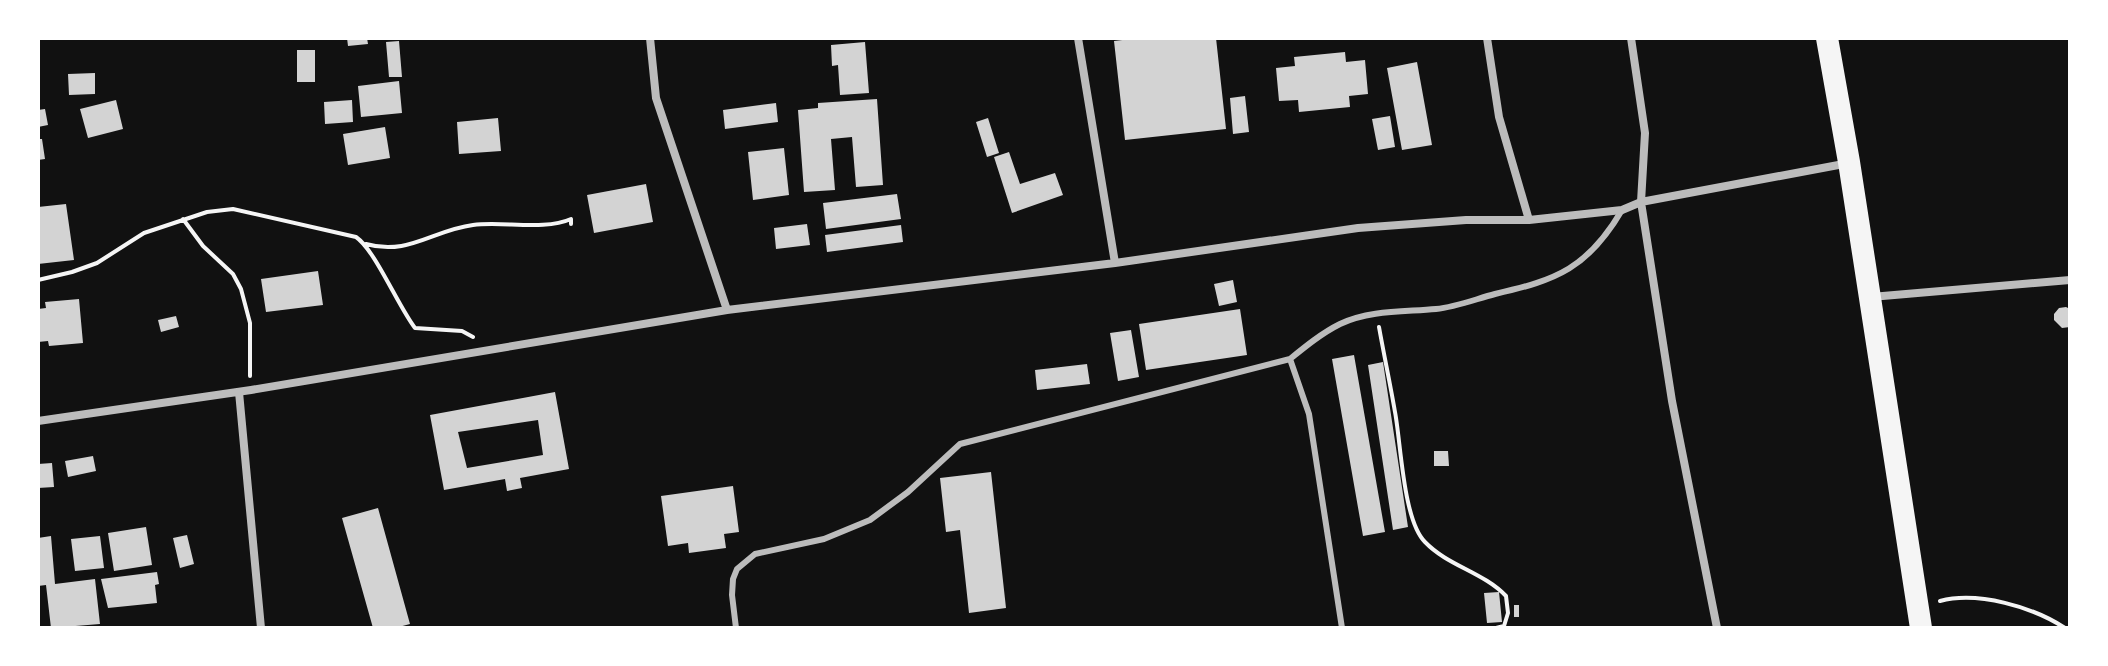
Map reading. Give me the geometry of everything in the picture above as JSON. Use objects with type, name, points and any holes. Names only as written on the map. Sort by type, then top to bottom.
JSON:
[{"type":"highway","points":[[1827,38],[1920,617]]},
{"type":"street","points":[[650,38],[656,98],[727,310]]},
{"type":"street","points":[[1078,38],[1115,263]]},
{"type":"street","points":[[1487,38],[1493,90],[1505,144],[1529,220]]},
{"type":"street","points":[[1631,38],[1645,133],[1641,202],[1672,401],[1717,628]]},
{"type":"street","points":[[38,421],[239,392],[727,310],[1115,263],[1358,228],[1466,220],[1529,220],[1622,210],[1641,202],[1849,162]]},
{"type":"street","points":[[1871,297],[2070,280]]},
{"type":"street","points":[[239,392],[261,628]]},
{"type":"lane","points":[[736,628],[733,579],[737,569],[755,554],[824,539],[870,520],[908,492],[960,444],[1290,359],[1342,323],[1376,313],[1440,309],[1526,288],[1556,276],[1586,257],[1608,234],[1622,210]]},
{"type":"lane","points":[[1290,359],[1309,414],[1342,628]]},
{"type":"path","points":[[38,280],[97,263],[144,233],[207,212],[233,209],[356,237],[383,249],[402,247],[477,224],[556,224],[571,219],[571,224]]},
{"type":"path","points":[[183,219],[203,246],[233,274],[241,289],[250,323],[251,390]]},
{"type":"path","points":[[366,244],[415,328],[462,331],[491,350]]},
{"type":"path","points":[[1376,313],[1415,530],[1435,551],[1494,583],[1506,596],[1508,613],[1504,626],[1496,628]]},
{"type":"path","points":[[1920,617],[1955,597],[2021,606],[2049,617],[2065,628]]},
{"type":"building","points":[[347,38],[367,38],[368,44],[348,46]]},
{"type":"building","points":[[1216,38],[1226,129],[1125,140],[1114,41]]},
{"type":"building","points":[[399,41],[402,77],[389,77],[386,42]]},
{"type":"building","points":[[865,42],[869,93],[840,95],[838,65],[832,66],[831,45]]},
{"type":"building","points":[[297,50],[315,50],[315,82],[297,82]]},
{"type":"building","points":[[1345,52],[1346,62],[1365,60],[1368,94],[1349,96],[1350,107],[1299,112],[1298,100],[1279,101],[1276,68],[1295,66],[1294,57]]},
{"type":"building","points":[[1417,62],[1432,145],[1402,150],[1387,68]]},
{"type":"building","points":[[95,73],[95,94],[69,95],[68,74]]},
{"type":"building","points":[[399,81],[402,113],[361,117],[358,86]]},
{"type":"building","points":[[1245,96],[1249,132],[1233,134],[1230,98]]},
{"type":"building","points":[[877,99],[883,185],[856,187],[852,137],[831,139],[835,190],[804,192],[798,110],[818,108],[818,103]]},
{"type":"building","points":[[116,100],[123,129],[88,138],[80,109]]},
{"type":"building","points":[[352,100],[353,122],[325,124],[324,102]]},
{"type":"building","points":[[776,103],[778,122],[725,129],[723,110]]},
{"type":"building","points":[[45,109],[48,125],[38,127],[38,110]]},
{"type":"building","points":[[1390,116],[1395,147],[1378,150],[1372,119]]},
{"type":"building","points":[[498,118],[501,151],[459,154],[457,122]]},
{"type":"building","points":[[988,118],[999,153],[987,157],[976,122]]},
{"type":"building","points":[[385,127],[390,158],[348,165],[343,134]]},
{"type":"building","points":[[38,139],[42,139],[45,159],[38,160]]},
{"type":"building","points":[[784,148],[789,195],[753,200],[748,152]]},
{"type":"building","points":[[1009,152],[1020,184],[1055,173],[1063,195],[1012,213],[994,157]]},
{"type":"building","points":[[646,184],[653,222],[594,233],[587,195]]},
{"type":"building","points":[[897,194],[901,219],[826,229],[823,203]]},
{"type":"building","points":[[66,204],[74,260],[38,264],[38,207]]},
{"type":"building","points":[[807,224],[810,245],[776,249],[774,228]]},
{"type":"building","points":[[901,225],[903,242],[827,252],[825,235]]},
{"type":"building","points":[[318,271],[323,305],[266,312],[261,279]]},
{"type":"building","points":[[1233,280],[1237,302],[1219,306],[1214,284]]},
{"type":"building","points":[[79,299],[83,343],[49,346],[48,341],[38,342],[38,309],[46,308],[45,302]]},
{"type":"building","points":[[2059,308],[2070,309],[2070,327],[2062,328],[2054,320],[2054,314]]},
{"type":"building","points":[[1240,309],[1247,355],[1146,370],[1139,324]]},
{"type":"building","points":[[176,316],[179,327],[161,332],[158,320]]},
{"type":"building","points":[[1131,330],[1139,377],[1118,381],[1110,333]]},
{"type":"building","points":[[1354,355],[1385,532],[1363,536],[1332,359]]},
{"type":"building","points":[[1383,362],[1408,527],[1393,530],[1368,365]]},
{"type":"building","points":[[1087,364],[1090,384],[1037,390],[1035,370]]},
{"type":"building","points":[[555,392],[569,469],[520,478],[522,488],[507,491],[505,479],[444,490],[430,415]],"holes":[[[538,420],[543,455],[467,468],[458,432]]]},
{"type":"building","points":[[1434,451],[1448,451],[1449,466],[1434,466]]},
{"type":"building","points":[[93,456],[96,471],[68,477],[65,461]]},
{"type":"building","points":[[52,463],[54,487],[38,488],[38,464]]},
{"type":"building","points":[[991,472],[1006,608],[969,613],[960,530],[946,532],[940,478]]},
{"type":"building","points":[[733,486],[739,532],[724,534],[726,548],[689,553],[688,543],[668,546],[661,496]]},
{"type":"building","points":[[378,508],[410,624],[395,628],[373,628],[342,518]]},
{"type":"building","points":[[146,527],[152,565],[114,571],[108,533]]},
{"type":"building","points":[[187,535],[194,564],[180,568],[173,538]]},
{"type":"building","points":[[51,536],[55,584],[95,579],[100,624],[51,628],[46,585],[38,586],[38,538]]},
{"type":"building","points":[[100,536],[104,568],[75,571],[71,539]]},
{"type":"building","points":[[157,572],[157,603],[108,608],[101,579]]},
{"type":"building","points":[[1499,592],[1502,622],[1487,623],[1484,593]]},
{"type":"building","points":[[1514,605],[1519,605],[1519,617],[1514,617]]}]
